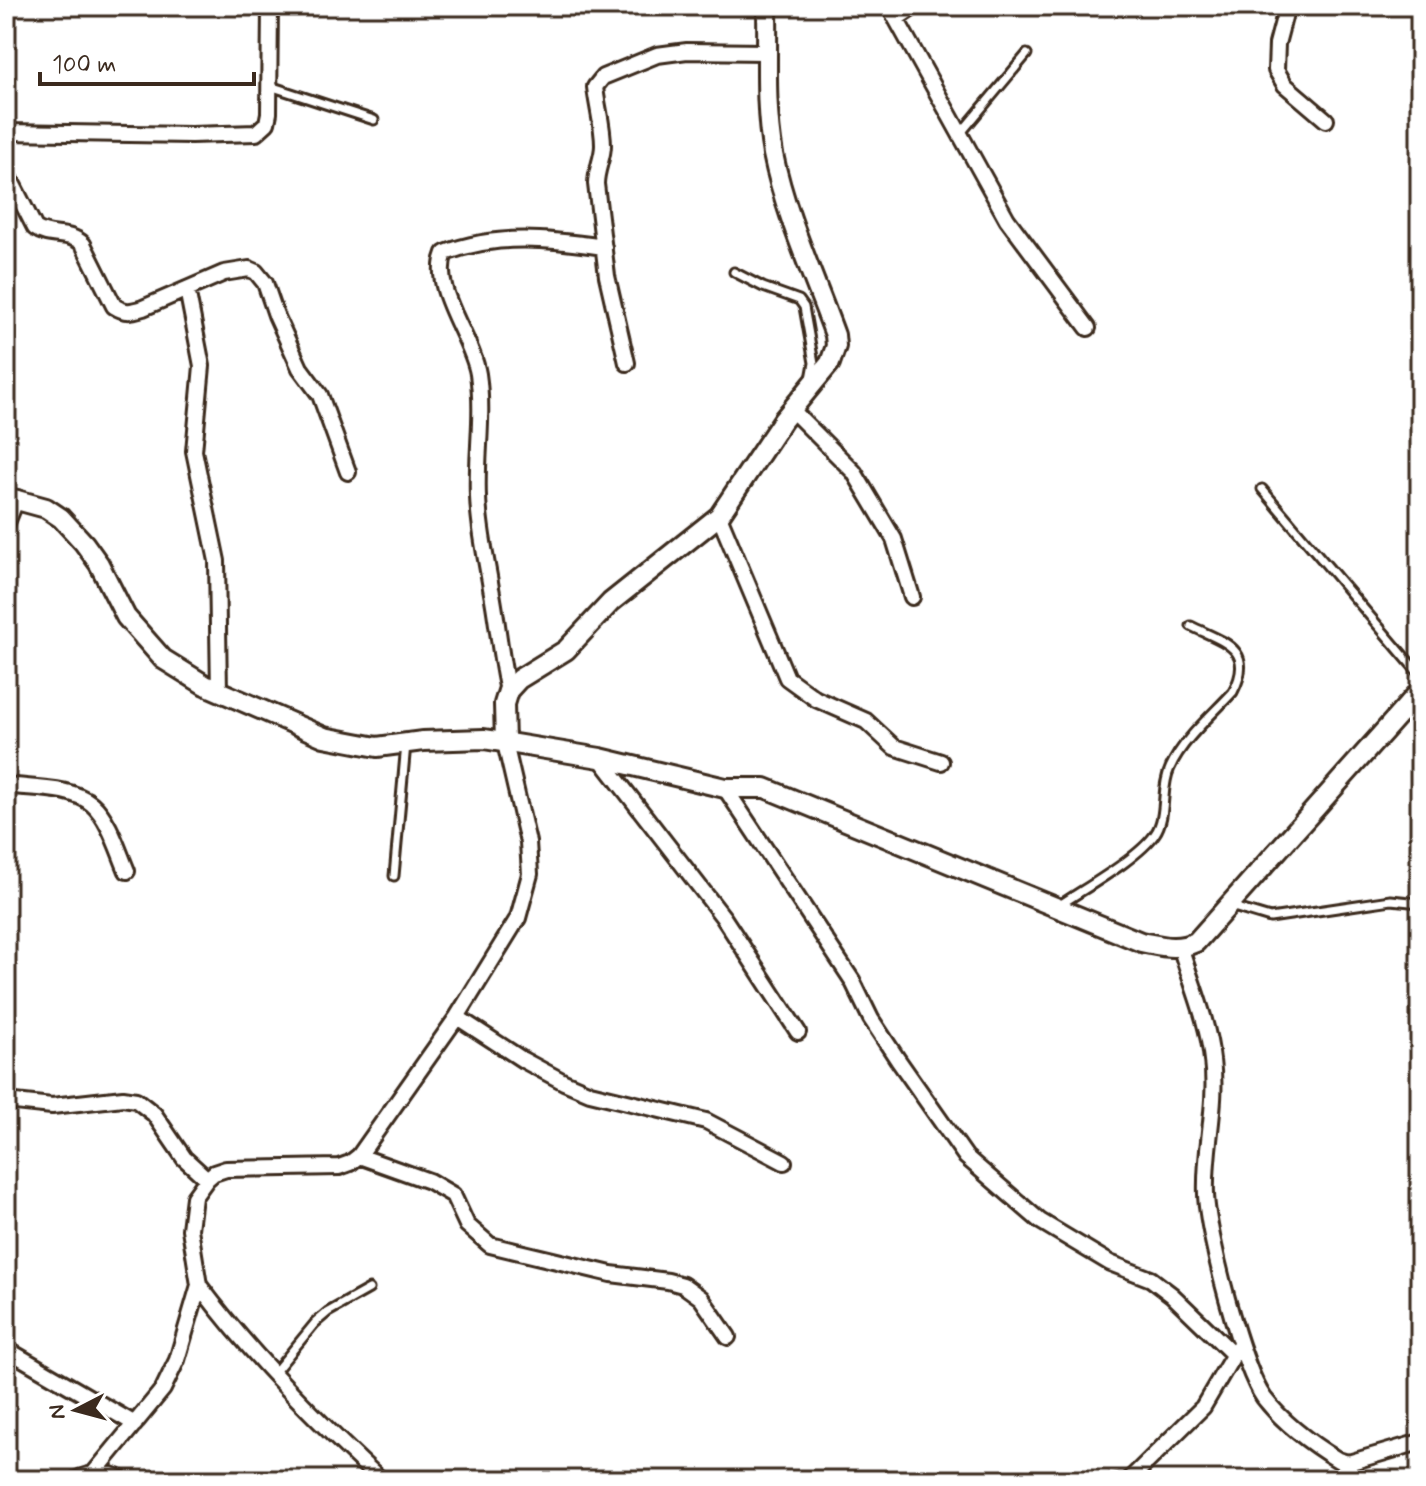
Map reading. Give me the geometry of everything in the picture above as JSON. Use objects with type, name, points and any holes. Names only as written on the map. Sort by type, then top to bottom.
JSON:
[{"type":"street","points":[[6,132],[256,133],[267,123],[270,6]]},
{"type":"street","points":[[94,1473],[163,1389],[177,1360],[199,1285],[190,1214],[194,1197],[207,1179],[226,1169],[339,1167],[359,1156],[457,1017],[518,918],[530,874],[528,842],[505,743],[504,704],[508,691],[519,679],[566,650],[611,602],[719,516],[792,410],[830,363],[836,346],[835,335],[775,163],[765,52],[767,6]]},
{"type":"street","points":[[915,6],[893,12],[1007,219],[1088,328]]},
{"type":"street","points":[[1287,6],[1277,44],[1276,70],[1285,85],[1326,120]]},
{"type":"street","points":[[627,363],[611,299],[596,184],[596,171],[603,150],[595,87],[597,82],[623,68],[671,52],[765,52]]},
{"type":"street","points":[[6,171],[35,228],[40,232],[68,234],[83,244],[114,306],[130,312],[238,269],[256,272],[265,283],[300,368],[320,395],[348,472]]},
{"type":"street","points":[[508,691],[480,536],[481,401],[477,371],[442,281],[441,263],[445,253],[481,241],[545,239],[604,247]]},
{"type":"street","points":[[187,289],[202,366],[194,451],[217,561],[219,692]]},
{"type":"street","points":[[792,410],[854,472],[894,539],[912,597]]},
{"type":"street","points":[[6,525],[12,498],[46,508],[61,518],[84,543],[99,564],[126,617],[163,659],[219,692],[324,737],[377,747],[484,739],[600,758],[725,788],[765,788],[1141,942],[1181,949],[1196,942],[1420,691]]},
{"type":"street","points":[[719,516],[787,678],[816,699],[866,721],[894,747],[941,762]]},
{"type":"street","points":[[600,758],[723,917],[798,1032]]},
{"type":"street","points":[[6,785],[62,792],[93,805],[127,871]]},
{"type":"street","points":[[725,788],[852,980],[871,1019],[966,1157],[1040,1221],[1110,1263],[1151,1279],[1237,1348]]},
{"type":"street","points":[[1181,949],[1204,1020],[1212,1058],[1214,1091],[1206,1193],[1210,1231],[1237,1348],[1262,1395],[1287,1424],[1325,1452],[1348,1463],[1420,1442]]},
{"type":"street","points":[[457,1017],[523,1060],[564,1082],[590,1093],[706,1121],[784,1162]]},
{"type":"street","points":[[6,1101],[52,1106],[123,1098],[136,1100],[154,1114],[184,1158],[207,1179]]},
{"type":"street","points":[[359,1156],[429,1181],[453,1195],[467,1225],[490,1245],[611,1274],[683,1285],[701,1298],[728,1337]]},
{"type":"street","points":[[199,1285],[228,1324],[335,1437],[381,1480]]},
{"type":"street","points":[[1130,1479],[1203,1407],[1237,1348]]},
{"type":"street","points":[[6,1349],[135,1424]]},
{"type":"street","points":[[1348,1463],[1350,1480]]},
{"type":"street","points":[[75,1480],[103,1472],[123,1480]]},
{"type":"lane","points":[[959,135],[1027,54]]},
{"type":"lane","points":[[270,86],[374,120]]},
{"type":"lane","points":[[734,272],[799,300],[804,307],[814,363],[809,389]]},
{"type":"lane","points":[[1262,489],[1420,675]]},
{"type":"lane","points":[[1058,906],[1135,853],[1156,833],[1163,815],[1168,770],[1180,751],[1233,692],[1238,682],[1239,658],[1234,647],[1191,626]]},
{"type":"lane","points":[[394,876],[406,744]]},
{"type":"lane","points":[[1228,905],[1270,918],[1391,900],[1420,903]]},
{"type":"lane","points":[[274,1373],[315,1323],[369,1289]]},
{"type":"lane","points":[[1108,1480],[1130,1479]]}]
